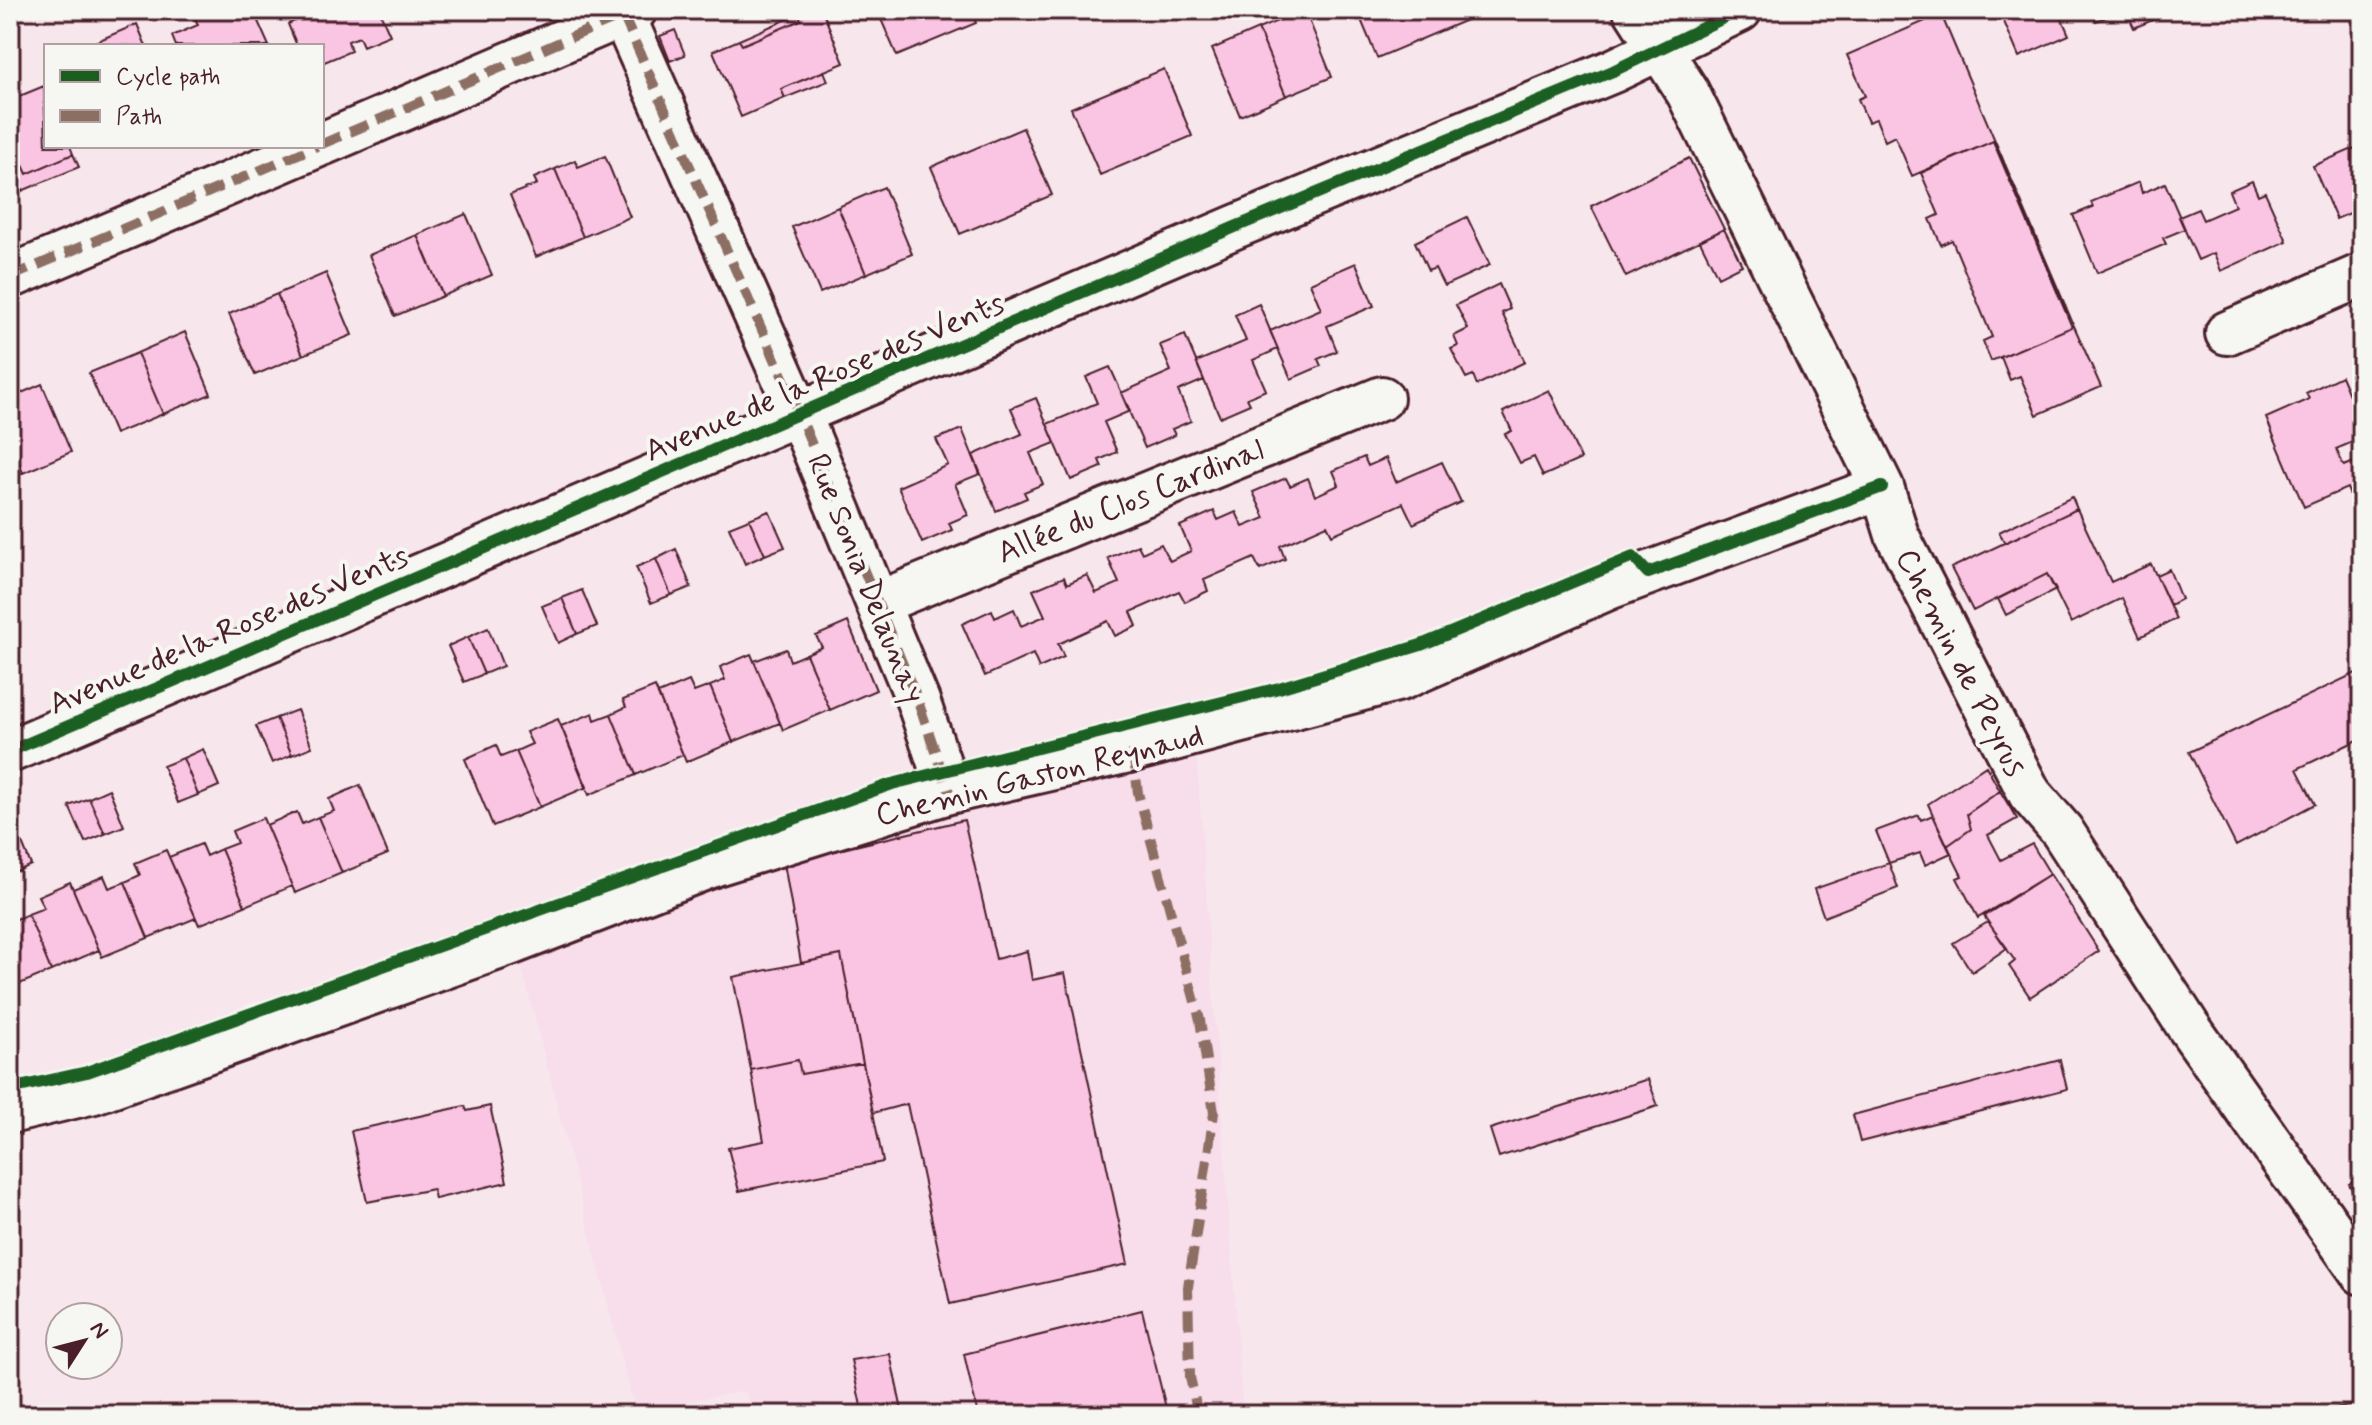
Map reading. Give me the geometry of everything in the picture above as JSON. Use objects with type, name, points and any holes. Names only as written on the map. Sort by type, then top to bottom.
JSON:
[{"type":"street","name":"Chemin de Peyrus","points":[[1635,10],[1688,93],[1882,487],[1897,535],[2030,794],[2062,831],[2188,1026],[2362,1273]]},
{"type":"street","name":"Avenue de la Rose des Vents","points":[[10,751],[297,626],[800,416],[1220,233],[1659,49],[1740,10]]},
{"type":"street","points":[[324,143],[629,13]]},
{"type":"street","name":"Rue Sonia Delaunay","points":[[629,13],[878,603],[940,759],[949,792]]},
{"type":"street","points":[[10,277],[312,148]]},
{"type":"street","points":[[2227,333],[2362,275]]},
{"type":"street","name":"Allée du Clos Cardinal","points":[[878,603],[1382,398]]},
{"type":"street","name":"Chemin Gaston Reynaud","points":[[10,1112],[94,1092],[498,949],[716,864],[949,792],[1133,750],[1400,679],[1611,587],[1882,487]]},
{"type":"shaded area","points":[[1196,749],[1243,1415],[752,1415],[746,1391],[635,1411],[520,960],[712,873]]},
{"type":"building","points":[[192,10],[253,10],[268,44],[175,44],[172,36],[198,25]]},
{"type":"building","points":[[306,10],[379,10],[390,35],[363,46],[359,37],[348,41],[351,51],[324,62],[324,44],[296,44],[288,24],[308,15]]},
{"type":"building","points":[[822,10],[844,63],[781,89],[785,98],[741,117],[713,51],[739,40],[742,45],[801,20],[799,14]]},
{"type":"building","points":[[877,10],[971,10],[976,23],[897,56]]},
{"type":"building","points":[[1305,10],[1332,77],[1286,96],[1258,29]]},
{"type":"building","points":[[1357,10],[1465,10],[1469,19],[1377,58]]},
{"type":"building","points":[[1999,10],[2063,10],[2059,12],[2069,35],[2019,57]]},
{"type":"building","points":[[2092,10],[2124,10],[2096,21]]},
{"type":"building","points":[[2126,10],[2176,10],[2134,28]]},
{"type":"building","points":[[799,14],[801,20],[742,45],[739,40]]},
{"type":"building","points":[[1941,14],[2074,326],[1993,141],[1912,176],[1895,136],[1885,141],[1876,119],[1868,122],[1858,99],[1865,96],[1847,55]]},
{"type":"building","points":[[137,24],[145,44],[90,44]]},
{"type":"building","points":[[1258,29],[1286,96],[1240,116],[1212,49]]},
{"type":"building","points":[[675,30],[685,55],[670,61],[660,36]]},
{"type":"building","points":[[1164,69],[1192,136],[1100,175],[1071,108]]},
{"type":"building","points":[[824,71],[828,81],[785,98],[781,89]]},
{"type":"building","points":[[44,86],[44,148],[71,148],[73,154],[27,174],[23,165],[10,171],[10,100]]},
{"type":"building","points":[[1023,128],[1052,195],[960,234],[931,167]]},
{"type":"building","points":[[1993,141],[2072,327],[1991,361],[1983,341],[1992,337],[1952,240],[1941,245],[1930,219],[1939,215],[1921,173]]},
{"type":"building","points":[[2362,145],[2362,208],[2336,219],[2313,166]]},
{"type":"building","points":[[73,154],[79,167],[10,196],[10,181],[14,179],[10,171],[23,165],[27,174]]},
{"type":"building","points":[[605,156],[630,217],[583,237],[555,169],[575,160],[578,167]]},
{"type":"building","points":[[1689,158],[1724,229],[1626,277],[1591,206]]},
{"type":"building","points":[[555,169],[583,237],[536,257],[510,195],[537,184],[534,178]]},
{"type":"building","points":[[2252,181],[2258,195],[2265,192],[2287,241],[2221,271],[2214,253],[2198,260],[2179,217],[2198,209],[2203,220],[2235,206],[2229,191]]},
{"type":"building","points":[[2139,182],[2142,193],[2165,183],[2185,229],[2163,238],[2166,244],[2097,273],[2073,215],[2093,207],[2091,202]]},
{"type":"building","points":[[884,187],[912,254],[866,274],[838,207]]},
{"type":"building","points":[[838,207],[866,274],[820,293],[792,227]]},
{"type":"building","points":[[466,214],[492,275],[443,296],[417,235]]},
{"type":"building","points":[[1467,217],[1490,265],[1444,286],[1435,268],[1428,271],[1415,242]]},
{"type":"building","points":[[1724,229],[1742,265],[1718,277],[1700,241]]},
{"type":"building","points":[[417,235],[443,296],[395,316],[369,255]]},
{"type":"building","points":[[1356,263],[1374,306],[1327,326],[1337,351],[1318,359],[1321,366],[1291,379],[1270,331],[1321,309],[1310,283]]},
{"type":"building","points":[[326,273],[352,335],[303,355],[277,294]]},
{"type":"building","points":[[1499,284],[1510,309],[1502,313],[1525,362],[1477,385],[1473,375],[1466,378],[1451,349],[1458,346],[1454,336],[1468,329],[1456,305]]},
{"type":"building","points":[[277,294],[303,355],[255,375],[229,314]]},
{"type":"building","points":[[1259,304],[1278,349],[1253,360],[1266,390],[1247,398],[1250,404],[1220,417],[1196,362],[1246,341],[1235,315]]},
{"type":"building","points":[[2074,326],[2101,387],[2037,415],[2020,376],[2010,380],[2001,357]]},
{"type":"building","points":[[185,332],[211,394],[163,414],[137,353]]},
{"type":"building","points":[[1185,335],[1204,380],[1178,391],[1191,421],[1172,429],[1175,435],[1145,448],[1121,393],[1171,371],[1160,345]]},
{"type":"building","points":[[137,353],[163,414],[115,434],[89,373]]},
{"type":"building","points":[[1110,367],[1130,411],[1104,422],[1117,452],[1099,460],[1102,467],[1071,480],[1047,424],[1097,403],[1086,377]]},
{"type":"building","points":[[2341,376],[2362,425],[2362,438],[2336,449],[2344,466],[2362,459],[2362,525],[2347,488],[2304,507],[2266,418],[2309,399],[2306,393]]},
{"type":"building","points":[[42,384],[71,452],[23,473],[10,442],[10,398]]},
{"type":"building","points":[[1549,390],[1581,459],[1543,476],[1534,457],[1520,463],[1505,434],[1512,431],[1503,412]]},
{"type":"building","points":[[1036,398],[1055,443],[1030,453],[1043,484],[1024,492],[1027,498],[996,511],[973,455],[1022,434],[1011,408]]},
{"type":"building","points":[[962,429],[980,474],[955,484],[968,515],[949,523],[952,530],[922,543],[898,487],[948,465],[936,439]]},
{"type":"building","points":[[10,442],[23,473],[10,479]]},
{"type":"building","points":[[1364,457],[1368,466],[1386,458],[1396,482],[1442,462],[1461,502],[1413,524],[1403,503],[1332,535],[1327,525],[1280,546],[1285,559],[1260,570],[1254,558],[1204,580],[1208,591],[1185,602],[1179,591],[1131,612],[1137,626],[1115,636],[1108,621],[1058,644],[1064,657],[1039,668],[1033,654],[985,676],[962,624],[992,610],[995,618],[1014,609],[1021,626],[1045,616],[1033,590],[1064,577],[1067,584],[1087,575],[1096,593],[1119,583],[1108,558],[1138,545],[1142,553],[1161,544],[1170,561],[1191,551],[1180,526],[1214,511],[1218,520],[1236,512],[1243,527],[1265,518],[1253,492],[1286,478],[1290,486],[1308,478],[1315,496],[1339,485],[1333,471]]},
{"type":"building","points":[[2072,497],[2077,509],[2005,543],[1999,532]]},
{"type":"building","points":[[2077,509],[2111,582],[2151,564],[2176,619],[2140,637],[2122,598],[2071,623],[2047,574],[1973,611],[1951,568]]},
{"type":"building","points":[[769,511],[785,547],[765,555],[749,519]]},
{"type":"building","points":[[749,519],[765,555],[745,564],[729,527]]},
{"type":"building","points":[[676,549],[691,587],[671,595],[656,559]]},
{"type":"building","points":[[656,559],[671,595],[651,603],[636,567]]},
{"type":"building","points":[[2169,569],[2181,599],[2170,605],[2156,575]]},
{"type":"building","points":[[2047,574],[2056,590],[2006,615],[1998,599]]},
{"type":"building","points":[[582,590],[597,626],[577,634],[562,598]]},
{"type":"building","points":[[562,598],[577,634],[558,643],[542,606]]},
{"type":"building","points":[[848,622],[876,690],[830,710],[806,654],[822,647],[816,636]]},
{"type":"building","points":[[488,628],[503,666],[484,674],[468,637]]},
{"type":"building","points":[[468,637],[484,674],[464,682],[448,646]]},
{"type":"building","points":[[786,649],[790,661],[806,654],[830,710],[783,730],[754,661]]},
{"type":"building","points":[[751,654],[780,723],[733,742],[710,686],[725,680],[720,667]]},
{"type":"building","points":[[2362,670],[2362,738],[2297,769],[2315,804],[2236,846],[2189,752]]},
{"type":"building","points":[[689,681],[694,692],[710,686],[733,742],[686,762],[658,694]]},
{"type":"building","points":[[655,687],[683,755],[636,775],[611,714],[626,707],[623,700]]},
{"type":"building","points":[[297,710],[312,747],[292,755],[276,718]]},
{"type":"building","points":[[593,713],[595,720],[611,714],[636,775],[589,795],[561,726]]},
{"type":"building","points":[[276,718],[292,755],[272,763],[256,726]]},
{"type":"building","points":[[558,719],[587,787],[540,807],[516,751],[532,744],[526,732]]},
{"type":"building","points":[[496,745],[501,757],[516,751],[540,807],[493,826],[465,759]]},
{"type":"building","points":[[203,749],[219,786],[198,795],[183,758]]},
{"type":"building","points":[[183,758],[198,795],[178,803],[163,766]]},
{"type":"building","points":[[1986,766],[2000,791],[1967,814],[1971,829],[1947,846],[1928,804]]},
{"type":"building","points":[[360,785],[388,854],[342,873],[318,817],[334,811],[329,799]]},
{"type":"building","points":[[109,789],[124,826],[105,834],[89,798]]},
{"type":"building","points":[[2000,791],[2017,819],[1988,835],[2001,860],[2032,844],[2050,874],[1978,918],[1957,878],[1962,876],[1947,846],[1971,829],[1967,814]]},
{"type":"building","points":[[89,798],[105,834],[85,842],[69,806]]},
{"type":"building","points":[[297,812],[302,824],[318,817],[342,873],[295,893],[266,825]]},
{"type":"building","points":[[1919,815],[1921,820],[1933,815],[1951,853],[1925,865],[1920,853],[1889,863],[1876,831]]},
{"type":"building","points":[[263,818],[292,886],[245,906],[221,849],[237,843],[232,831]]},
{"type":"building","points":[[964,820],[996,959],[1027,951],[1032,980],[1065,973],[1128,1264],[950,1304],[907,1104],[873,1113],[841,955],[801,963],[784,863]]},
{"type":"building","points":[[16,828],[31,865],[11,874],[10,831]]},
{"type":"building","points":[[201,844],[206,856],[221,849],[245,906],[199,925],[169,857]]},
{"type":"building","points":[[166,850],[196,918],[148,938],[125,882],[140,875],[135,863]]},
{"type":"building","points":[[1889,863],[1898,888],[1824,917],[1814,889]]},
{"type":"building","points":[[2050,874],[2099,951],[2030,997],[2009,966],[2015,961],[1984,916]]},
{"type":"building","points":[[104,876],[109,888],[125,882],[148,938],[102,957],[73,889]]},
{"type":"building","points":[[70,882],[99,950],[51,971],[28,914],[44,908],[38,896]]},
{"type":"building","points":[[28,914],[51,971],[10,988],[10,915],[12,921]]},
{"type":"building","points":[[1988,922],[2007,948],[1972,972],[1953,943]]},
{"type":"building","points":[[841,955],[863,1063],[801,1074],[798,1060],[751,1070],[733,977]]},
{"type":"building","points":[[798,1060],[801,1074],[863,1063],[883,1162],[739,1191],[728,1148],[764,1141],[751,1070]]},
{"type":"building","points":[[2060,1060],[2067,1089],[1860,1142],[1853,1115]]},
{"type":"building","points":[[1648,1079],[1658,1106],[1499,1157],[1490,1129]]},
{"type":"building","points":[[465,1106],[467,1111],[490,1106],[507,1182],[435,1199],[433,1189],[367,1202],[351,1131]]},
{"type":"building","points":[[2362,1177],[2362,1204],[2360,1205],[2349,1184]]},
{"type":"building","points":[[1142,1310],[1167,1412],[1154,1415],[978,1415],[964,1354]]},
{"type":"building","points":[[890,1354],[903,1415],[863,1415],[851,1360]]},
{"type":"building","points":[[2362,1404],[2362,1415],[2325,1415],[2324,1410]]},
{"type":"marked path","points":[[324,143],[635,10]]},
{"type":"marked path","points":[[623,15],[800,416],[918,701],[949,792]]},
{"type":"marked path","points":[[10,277],[312,148]]},
{"type":"marked path","points":[[1133,750],[1138,793],[1200,1020],[1214,1113],[1188,1287],[1190,1377],[1198,1415]]},
{"type":"cycle path","points":[[10,751],[1235,227],[1613,71],[1740,10]]},
{"type":"cycle path","points":[[10,1089],[87,1072],[892,784],[1279,688],[1421,645],[1633,557],[1648,573],[1882,487]]}]
